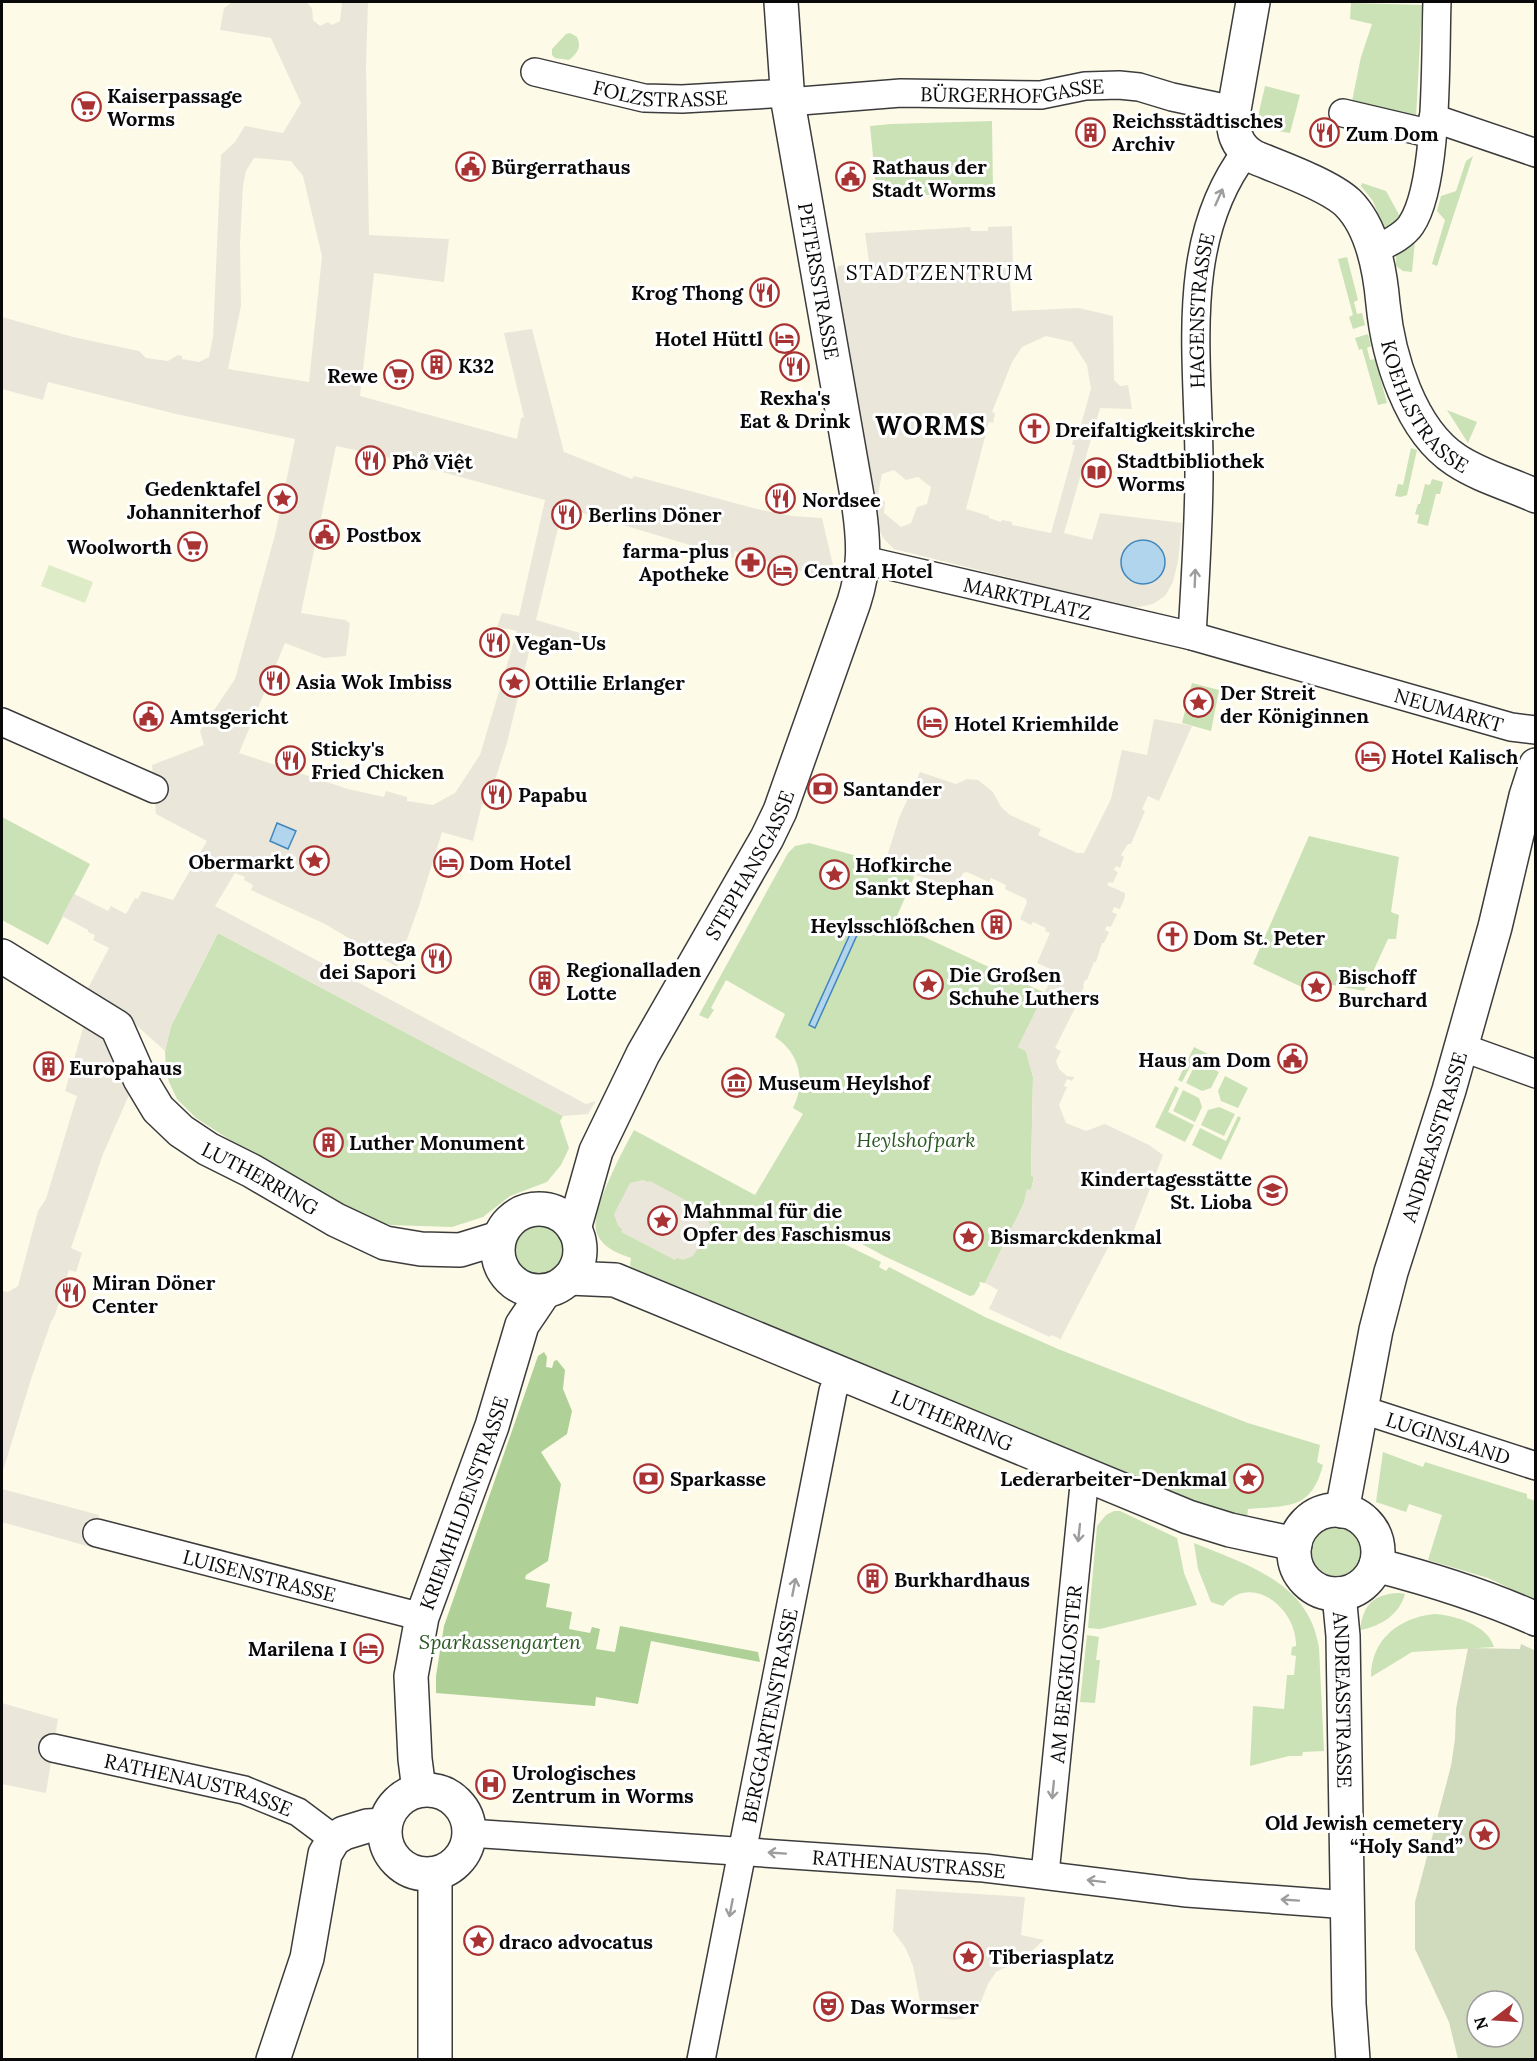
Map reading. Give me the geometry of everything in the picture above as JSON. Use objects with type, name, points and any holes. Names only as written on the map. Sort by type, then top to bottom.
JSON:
[{"type":"street","name":"PETERSSTRASSE","points":[[781,2],[788,97],[858,502],[864,560]]},
{"type":"street","points":[[1246,152],[1237,142],[1233,128],[1234,110],[1253,2]]},
{"type":"street","points":[[1376,259],[1410,227],[1418,213],[1428,172],[1433,126],[1437,2]]},
{"type":"street","name":"FOLZSTRASSE","points":[[535,72],[644,98],[788,97]]},
{"type":"street","name":"BÜRGERHOFGASSE","points":[[788,97],[901,93],[1041,95],[1096,85],[1139,87],[1192,102],[1234,110]]},
{"type":"street","points":[[1343,113],[1433,126],[1536,153]]},
{"type":"street","name":"KOEHLSTRASSE","points":[[1246,152],[1341,197],[1359,218],[1376,259],[1383,291],[1385,319],[1398,371],[1406,396],[1422,426],[1443,450],[1456,460],[1474,471],[1536,496]]},
{"type":"street","name":"HAGENSTRASSE","points":[[1192,636],[1199,470],[1196,346],[1199,278],[1206,237],[1216,205],[1229,176],[1246,152]]},
{"type":"street","name":"MARKTPLATZ","points":[[864,560],[1192,636]]},
{"type":"street","name":"STEPHANSGASSE","points":[[548,1210],[596,1151],[643,1054],[767,838],[780,811],[854,602],[864,560]]},
{"type":"street","name":"NEUMARKT","points":[[1192,636],[1511,727],[1536,730]]},
{"type":"street","points":[[2,722],[154,789]]},
{"type":"street","name":"ANDREASSTRASSE","points":[[1342,1510],[1376,1330],[1391,1272],[1461,1047],[1495,927],[1526,796],[1536,765]]},
{"type":"street","name":"LUTHERRING","points":[[2,956],[117,1027],[140,1079],[158,1109],[181,1131],[208,1149],[370,1238],[421,1249],[460,1250],[526,1271],[615,1280],[1208,1524],[1295,1544]]},
{"type":"street","points":[[1461,1047],[1536,1074]]},
{"type":"street","name":"STEPHANSGASSE","points":[[577,1238],[596,1151]]},
{"type":"street","points":[[527,1210],[548,1210],[565,1218],[577,1238],[576,1267],[526,1271],[505,1226],[515,1216],[527,1210]]},
{"type":"street","name":"LUTHERRING","points":[[577,1238],[615,1280]]},
{"type":"street","name":"KRIEMHILDENSTRASSE","points":[[419,1790],[415,1759],[411,1676],[422,1617],[492,1426],[522,1325],[526,1271]]},
{"type":"street","name":"BERGGARTENSTRASSE","points":[[701,2060],[833,1391],[840,1373]]},
{"type":"street","name":"LUGINSLAND","points":[[1360,1409],[1536,1466]]},
{"type":"street","name":"AM BERGKLOSTER","points":[[1045,1874],[1085,1475]]},
{"type":"street","points":[[1342,1510],[1359,1517],[1372,1530],[1378,1547],[1376,1565],[1368,1580],[1355,1590],[1339,1594],[1322,1592],[1307,1583],[1298,1569],[1295,1561],[1295,1544],[1308,1520],[1324,1512],[1342,1510]]},
{"type":"street","name":"LUISENSTRASSE","points":[[97,1533],[422,1617]]},
{"type":"street","points":[[1376,1565],[1509,1606],[1536,1619]]},
{"type":"street","name":"ANDREASSTRASSE","points":[[1339,1594],[1343,1636],[1349,2004],[1353,2060]]},
{"type":"street","name":"RATHENAUSTRASSE","points":[[53,1748],[244,1790],[298,1812],[334,1839]]},
{"type":"street","points":[[419,1790],[438,1791],[452,1797],[466,1815],[470,1833],[465,1852],[445,1870],[435,1874],[417,1874],[400,1865],[387,1847],[384,1837],[385,1825],[392,1808],[399,1799],[419,1790]]},
{"type":"street","points":[[273,2060],[307,1958],[325,1854],[334,1839],[355,1828],[385,1825]]},
{"type":"street","name":"RATHENAUSTRASSE","points":[[470,1833],[984,1868],[1187,1893],[1348,1905]]},
{"type":"street","points":[[435,1874],[435,2060]]},
{"type":"green space","points":[[1351,3],[1422,5],[1416,118],[1351,106],[1361,57],[1372,24],[1350,19]]},
{"type":"green space","points":[[570,33],[577,37],[579,47],[576,53],[569,60],[555,58],[552,55],[552,49],[566,34]]},
{"type":"green space","points":[[1265,86],[1300,95],[1290,133],[1262,125],[1259,116]]},
{"type":"green space","points":[[992,121],[993,193],[985,193],[982,189],[971,189],[968,194],[877,196],[870,126]]},
{"type":"green space","points":[[1473,156],[1437,266],[1432,264],[1445,220],[1437,211],[1441,196],[1456,191],[1466,161]]},
{"type":"green space","points":[[1362,183],[1386,191],[1403,222],[1384,229],[1373,201],[1361,186]]},
{"type":"green space","points":[[1416,231],[1412,272],[1403,271],[1396,266],[1396,253]]},
{"type":"green space","points":[[1347,257],[1358,300],[1354,302],[1357,314],[1362,313],[1365,325],[1353,329],[1349,317],[1353,315],[1338,259]]},
{"type":"green space","points":[[1368,334],[1371,346],[1367,348],[1370,360],[1375,359],[1387,403],[1378,405],[1362,349],[1359,350],[1355,338]]},
{"type":"green space","points":[[1447,410],[1477,422],[1468,443]]},
{"type":"green space","points":[[1411,448],[1417,450],[1407,495],[1395,496],[1398,484],[1403,485]]},
{"type":"green space","points":[[1432,479],[1443,482],[1440,494],[1436,494],[1428,526],[1417,523],[1419,515],[1415,514],[1425,484],[1430,485]]},
{"type":"green space","points":[[49,565],[93,582],[85,603],[41,586]]},
{"type":"green space","points":[[1192,683],[1219,690],[1211,731],[1182,723]]},
{"type":"green space","points":[[2,817],[90,864],[48,945],[2,920]]},
{"type":"green space","points":[[1309,836],[1399,857],[1391,912],[1399,915],[1396,939],[1388,939],[1364,991],[1312,981],[1308,990],[1253,964]]},
{"type":"green space","name":"Heylshofpark","points":[[809,843],[868,859],[914,877],[894,923],[1045,993],[1018,1047],[1026,1051],[1033,1077],[1031,1175],[1034,1177],[1031,1190],[1027,1190],[1024,1203],[985,1283],[979,1282],[980,1285],[974,1295],[970,1296],[884,1256],[838,1231],[834,1239],[881,1262],[879,1267],[886,1271],[889,1267],[985,1317],[1058,1349],[1248,1423],[1320,1445],[1317,1462],[1323,1465],[1312,1491],[1305,1498],[1286,1505],[1248,1509],[1247,1517],[1224,1514],[658,1281],[630,1266],[631,1258],[601,1241],[596,1230],[598,1209],[609,1180],[634,1130],[755,1195],[803,1114],[793,1108],[800,1078],[795,1060],[790,1051],[775,1037],[785,1014],[726,980],[711,1008],[714,1010],[708,1019],[699,1015],[788,853],[795,846]]},
{"type":"green space","points":[[218,933],[563,1116],[560,1121],[569,1148],[561,1165],[547,1182],[510,1196],[483,1217],[452,1227],[391,1225],[376,1222],[356,1213],[255,1156],[196,1118],[177,1099],[169,1082],[165,1051],[171,1026]]},
{"type":"green space","points":[[1194,1047],[1222,1061],[1219,1068],[1195,1057],[1182,1082],[1178,1080]]},
{"type":"green space","points":[[1197,1061],[1219,1072],[1211,1088],[1202,1091],[1186,1083]]},
{"type":"green space","points":[[1225,1076],[1248,1088],[1238,1108],[1221,1101],[1218,1091]]},
{"type":"green space","points":[[1175,1086],[1179,1088],[1168,1112],[1194,1125],[1185,1142],[1155,1127]]},
{"type":"green space","points":[[1183,1090],[1199,1098],[1202,1107],[1195,1122],[1173,1111]]},
{"type":"green space","points":[[1219,1107],[1235,1114],[1224,1136],[1201,1125],[1208,1110]]},
{"type":"green space","points":[[1238,1116],[1241,1118],[1221,1160],[1192,1145],[1200,1128],[1226,1141]]},
{"type":"green space","points":[[539,1221],[550,1223],[559,1229],[565,1238],[567,1249],[565,1260],[559,1269],[550,1275],[539,1277],[528,1275],[519,1269],[513,1260],[511,1249],[513,1238],[519,1229],[528,1223]]},
{"type":"green space","name":"Sparkassengarten","points":[[544,1352],[547,1357],[546,1367],[552,1368],[554,1361],[557,1360],[565,1370],[563,1389],[572,1411],[567,1434],[541,1452],[561,1484],[548,1561],[526,1575],[525,1579],[550,1584],[546,1607],[572,1612],[569,1629],[590,1633],[592,1627],[600,1629],[596,1649],[615,1652],[620,1626],[758,1652],[760,1662],[651,1641],[638,1704],[596,1697],[595,1706],[436,1693],[436,1676],[444,1626],[538,1356]]},
{"type":"green space","points":[[1383,1452],[1423,1467],[1425,1462],[1527,1494],[1527,1498],[1535,1501],[1535,1600],[1488,1578],[1428,1560],[1442,1515],[1409,1504],[1406,1512],[1376,1502]]},
{"type":"green space","points":[[1120,1511],[1177,1538],[1184,1573],[1197,1605],[1100,1629],[1088,1628],[1097,1526],[1106,1515]]},
{"type":"green space","points":[[1331,1528],[1341,1528],[1356,1538],[1360,1552],[1359,1561],[1350,1572],[1341,1576],[1331,1576],[1316,1566],[1312,1557],[1312,1547],[1322,1532]]},
{"type":"green space","points":[[1194,1543],[1254,1568],[1273,1579],[1303,1607],[1313,1625],[1319,1648],[1324,1751],[1303,1752],[1302,1756],[1289,1756],[1250,1766],[1253,1706],[1284,1709],[1287,1675],[1294,1675],[1296,1656],[1291,1655],[1292,1647],[1296,1646],[1294,1632],[1289,1619],[1280,1607],[1258,1593],[1246,1592],[1234,1596],[1223,1606],[1211,1602],[1198,1569]]},
{"type":"green space","points":[[1405,1594],[1394,1614],[1375,1626],[1360,1630],[1361,1621],[1371,1603],[1382,1596]]},
{"type":"green space","points":[[1434,1614],[1451,1616],[1478,1627],[1491,1639],[1494,1647],[1412,1652],[1371,1677],[1376,1652],[1389,1633],[1409,1620]]},
{"type":"green space","points":[[1087,1635],[1099,1637],[1096,1660],[1100,1660],[1095,1703],[1080,1702]]},
{"type":"green space","name":"Old Jewish cemetery “Holy Sand”","points":[[1521,1644],[1536,1651],[1535,2059],[1458,2059],[1449,2022],[1415,1949],[1415,1902],[1451,1766],[1456,1709],[1468,1648],[1520,1649]]},
{"type":"shaded area","points":[[232,2],[306,2],[312,8],[313,20],[320,26],[328,22],[332,25],[340,21],[342,2],[368,2],[366,66],[369,235],[449,239],[444,282],[374,273],[360,396],[517,439],[521,418],[524,417],[504,333],[532,329],[564,452],[632,479],[634,476],[757,509],[792,516],[822,518],[837,582],[735,551],[733,558],[563,507],[536,620],[590,636],[588,648],[533,635],[507,743],[487,805],[482,804],[473,841],[442,832],[397,967],[325,924],[251,890],[253,885],[244,880],[245,877],[235,873],[215,906],[586,1104],[596,1101],[588,1114],[563,1116],[218,933],[171,1026],[165,1051],[125,1015],[86,992],[109,948],[93,940],[95,935],[88,930],[62,916],[74,894],[108,911],[111,906],[126,914],[142,891],[173,900],[207,841],[156,814],[152,765],[204,745],[200,731],[235,679],[275,535],[295,439],[176,414],[48,382],[43,400],[2,389],[2,317],[73,337],[139,351],[146,358],[168,361],[178,355],[182,356],[182,359],[199,362],[209,357],[213,337],[221,155],[235,142],[245,126],[283,133],[301,103],[271,38],[220,30],[224,8]],"holes":[[[254,158],[291,161],[303,176],[322,256],[309,382],[228,369],[241,306],[240,244],[243,186],[246,171]],[[336,446],[383,456],[545,500],[519,616],[502,613],[497,627],[517,631],[480,755],[455,793],[433,805],[407,801],[407,797],[386,791],[384,797],[348,789],[239,753],[285,643],[324,658],[346,656],[350,623],[345,620],[301,613]]]},
{"type":"shaded area","points":[[1012,226],[1013,268],[1009,269],[1012,311],[1079,308],[1113,316],[1114,380],[1120,386],[1128,385],[1132,409],[1100,408],[1064,533],[1092,540],[1100,513],[1182,523],[1173,582],[1165,596],[1153,604],[1139,607],[1124,606],[894,549],[883,538],[878,527],[833,285],[838,266],[869,262],[865,233],[970,227],[971,231],[988,231],[988,227]],"holes":[[[1046,336],[1072,342],[1087,365],[1091,389],[1078,435],[1075,435],[1072,444],[1075,446],[1051,533],[1012,525],[1012,522],[1002,520],[1001,522],[966,509],[989,422],[993,423],[995,413],[992,412],[1012,362],[1022,347]],[[894,470],[906,480],[918,477],[931,487],[927,504],[917,507],[911,523],[901,527],[884,513],[885,502],[878,495],[882,474]],[[1144,539],[1158,545],[1163,551],[1157,579],[1142,584],[1128,579],[1136,540]]]},
{"type":"shaded area","points":[[1154,719],[1192,726],[1159,801],[1148,796],[1142,809],[1145,811],[1131,844],[1128,844],[1121,855],[1124,857],[1120,868],[1116,866],[1114,870],[1118,872],[1113,883],[1109,882],[1107,885],[1125,893],[1125,897],[1120,909],[1114,907],[1112,912],[1117,914],[1111,927],[1107,926],[1105,930],[1109,932],[1055,1048],[1061,1051],[1056,1061],[1059,1069],[1067,1076],[1074,1077],[1072,1081],[1067,1079],[1064,1086],[1067,1087],[1059,1105],[1066,1123],[1086,1131],[1105,1124],[1149,1145],[1163,1155],[1128,1245],[1112,1240],[1060,1340],[989,1309],[998,1290],[985,1283],[1024,1203],[1027,1189],[1031,1190],[1034,1177],[1031,1175],[1033,1077],[1026,1051],[1018,1047],[1055,971],[1037,963],[1050,933],[1045,931],[1046,928],[1033,922],[1031,925],[1020,919],[1027,902],[1026,899],[1005,889],[1006,885],[991,878],[989,882],[967,872],[963,873],[955,889],[884,866],[899,818],[920,772],[956,784],[967,779],[978,780],[993,792],[1001,807],[1010,815],[1041,829],[1038,835],[1077,853],[1084,853],[1111,799],[1122,750],[1147,755]]},
{"type":"shaded area","points":[[85,1021],[100,1030],[112,1050],[129,1095],[103,1154],[71,1248],[82,1253],[76,1272],[69,1270],[32,1376],[2,1474],[2,1291],[8,1292],[18,1286],[38,1211],[46,1199],[77,1096],[65,1091]]},
{"type":"shaded area","points":[[650,1181],[702,1209],[701,1212],[706,1214],[712,1227],[693,1256],[675,1260],[621,1232],[622,1229],[618,1226],[614,1214],[630,1183]]},
{"type":"shaded area","points":[[2,1489],[99,1515],[94,1548],[2,1522]]},
{"type":"shaded area","points":[[2,1703],[58,1719],[46,1793],[2,1784]]},
{"type":"shaded area","name":"Tiberiasplatz","points":[[896,1889],[1025,1897],[1021,1935],[1044,1940],[1023,1959],[996,1972],[980,2004],[969,2015],[953,2020],[937,2017],[925,2009],[920,2001],[913,1966],[905,1947],[893,1931]]},
{"type":"water","points":[[1143,540],[1152,541],[1159,546],[1164,553],[1164,571],[1159,578],[1152,583],[1143,584],[1134,583],[1127,578],[1122,571],[1121,562],[1122,553],[1127,546],[1134,541]]},
{"type":"water","points":[[277,823],[296,831],[288,849],[270,841]]},
{"type":"water","points":[[851,932],[857,935],[815,1028],[809,1025]]},
{"type":"place","name":"Kaiserpassage Worms","points":[[86,106]]},
{"type":"place","name":"Reichsstädtisches Archiv","points":[[1091,132]]},
{"type":"place","name":"Zum Dom","points":[[1325,133]]},
{"type":"place","name":"Bürgerrathaus","points":[[470,166]]},
{"type":"place","name":"Rathaus der Stadt Worms","points":[[851,177]]},
{"type":"place","name":"Krog Thong","points":[[764,292]]},
{"type":"place","name":"Hotel Hüttl","points":[[784,338]]},
{"type":"place","name":"K32","points":[[437,365]]},
{"type":"place","name":"Rexha's Eat & Drink","points":[[795,367]]},
{"type":"place","name":"Rewe","points":[[399,375]]},
{"type":"place","name":"Dreifaltigkeitskirche","points":[[1034,429]]},
{"type":"place","name":"Phở Việt","points":[[371,461]]},
{"type":"place","name":"Stadtbibliothek Worms","points":[[1096,472]]},
{"type":"place","name":"Gedenktafel Johanniterhof","points":[[282,499]]},
{"type":"place","name":"Nordsee","points":[[781,499]]},
{"type":"place","name":"Berlins Döner","points":[[567,514]]},
{"type":"place","name":"Postbox","points":[[325,534]]},
{"type":"place","name":"Woolworth","points":[[193,546]]},
{"type":"place","name":"farma-plus Apotheke","points":[[750,562]]},
{"type":"place","name":"Central Hotel","points":[[783,570]]},
{"type":"place","name":"Vegan-Us","points":[[494,642]]},
{"type":"place","name":"Asia Wok Imbiss","points":[[275,681]]},
{"type":"place","name":"Ottilie Erlanger","points":[[514,682]]},
{"type":"place","name":"Der Streit der Königinnen","points":[[1199,703]]},
{"type":"place","name":"Amtsgericht","points":[[149,716]]},
{"type":"place","name":"Hotel Kriemhilde","points":[[933,723]]},
{"type":"place","name":"Hotel Kalisch","points":[[1370,756]]},
{"type":"place","name":"Sticky's Fried Chicken","points":[[290,760]]},
{"type":"place","name":"Santander","points":[[822,788]]},
{"type":"place","name":"Papabu","points":[[497,794]]},
{"type":"place","name":"Obermarkt","points":[[315,861]]},
{"type":"place","name":"Dom Hotel","points":[[448,862]]},
{"type":"place","name":"Hofkirche Sankt Stephan","points":[[834,875]]},
{"type":"place","name":"Heylsschlößchen","points":[[996,925]]},
{"type":"place","name":"Dom St. Peter","points":[[1172,937]]},
{"type":"place","name":"Bottega dei Sapori","points":[[437,959]]},
{"type":"place","name":"Regionalladen Lotte","points":[[545,980]]},
{"type":"place","name":"Die Großen Schuhe Luthers","points":[[928,985]]},
{"type":"place","name":"Bischoff Burchard","points":[[1317,987]]},
{"type":"place","name":"Haus am Dom","points":[[1292,1059]]},
{"type":"place","name":"Europahaus","points":[[48,1067]]},
{"type":"place","name":"Museum Heylshof","points":[[737,1082]]},
{"type":"place","name":"Luther Monument","points":[[328,1142]]},
{"type":"place","name":"Kindertagesstätte St. Lioba","points":[[1273,1190]]},
{"type":"place","name":"Mahnmal für die Opfer des Faschismus","points":[[662,1221]]},
{"type":"place","name":"Bismarckdenkmal","points":[[969,1236]]},
{"type":"place","name":"Miran Döner Center","points":[[71,1293]]},
{"type":"place","name":"Sparkasse","points":[[649,1478]]},
{"type":"place","name":"Lederarbeiter-Denkmal","points":[[1248,1478]]},
{"type":"place","name":"Burkhardhaus","points":[[873,1579]]},
{"type":"place","name":"Marilena I","points":[[368,1648]]},
{"type":"place","name":"Urologisches Zentrum in Worms","points":[[491,1784]]},
{"type":"place","name":"Old Jewish cemetery “Holy Sand”","points":[[1484,1834]]},
{"type":"place","name":"draco advocatus","points":[[478,1941]]},
{"type":"place","name":"Tiberiasplatz","points":[[968,1956]]},
{"type":"place","name":"Das Wormser","points":[[829,2006]]},
{"type":"district","name":"STADTZENTRUM","points":[[940,272]]},
{"type":"district","name":"WORMS","points":[[931,425]]}]
